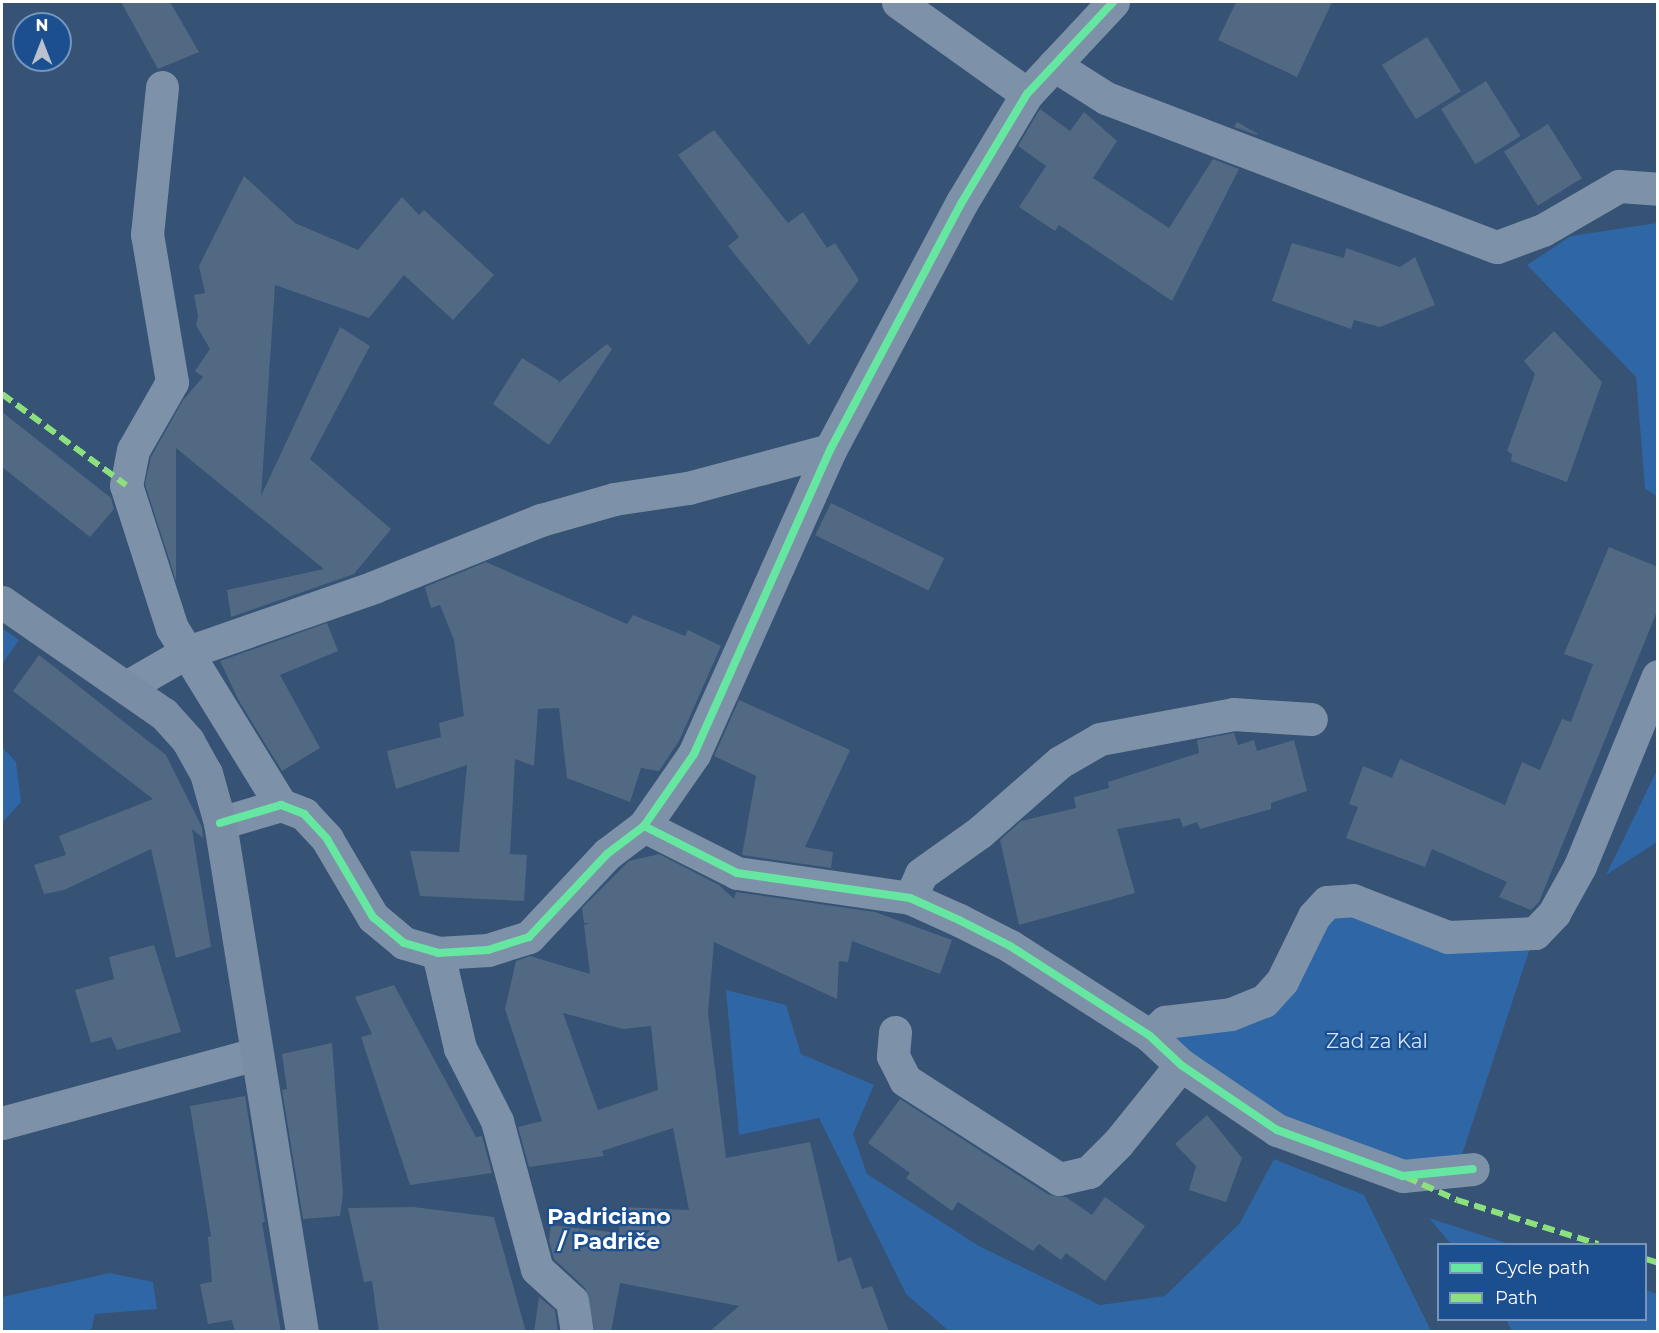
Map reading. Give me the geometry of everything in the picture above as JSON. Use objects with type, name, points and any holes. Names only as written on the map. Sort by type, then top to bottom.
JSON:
[{"type":"main road","points":[[2,602],[128,686],[164,714],[188,741],[206,773],[220,823],[302,1332]]},
{"type":"street","points":[[898,2],[1027,94]]},
{"type":"street","points":[[162,87],[147,234],[172,382],[133,450],[126,485],[172,628],[185,653],[281,805],[304,814],[327,838],[373,917],[404,943],[438,953],[488,950],[529,937],[607,855],[644,826],[694,754],[830,450],[968,192],[1027,94],[1113,2]]},
{"type":"street","points":[[1054,65],[1106,98],[1497,247],[1543,230],[1619,186],[1658,189]]},
{"type":"street","points":[[128,686],[185,653],[374,587],[541,519],[614,499],[688,488],[830,450]]},
{"type":"street","points":[[1150,1036],[1165,1022],[1231,1014],[1264,1001],[1282,981],[1314,916],[1327,902],[1353,900],[1448,937],[1535,933],[1554,914],[1581,866],[1658,676]]},
{"type":"street","points":[[910,898],[921,874],[980,832],[1060,762],[1100,739],[1233,714],[1311,719]]},
{"type":"street","points":[[220,823],[281,805]]},
{"type":"street","points":[[644,826],[737,873],[910,898],[1010,946],[1150,1036],[1181,1065],[1277,1130],[1403,1176],[1473,1169]]},
{"type":"street","points":[[438,953],[460,1048],[497,1121],[537,1269],[572,1301],[577,1332]]},
{"type":"street","points":[[895,1032],[893,1056],[905,1080],[1059,1179],[1089,1172],[1118,1143],[1181,1065]]},
{"type":"street","points":[[2,1123],[256,1054]]},
{"type":"green space","points":[[1658,223],[1657,496],[1645,489],[1636,377],[1527,265],[1571,236]]},
{"type":"green space","points":[[2,628],[19,640],[2,664]]},
{"type":"green space","points":[[2,747],[16,762],[21,802],[2,823]]},
{"type":"green space","points":[[1657,770],[1657,842],[1606,875]]},
{"type":"green space","name":"Zad za Kal","points":[[1327,902],[1535,933],[1457,1170],[1403,1176],[1277,1130],[1150,1036],[1264,1001]]},
{"type":"green space","points":[[726,990],[786,1005],[801,1054],[874,1085],[853,1134],[867,1174],[979,1246],[1100,1305],[1165,1296],[1240,1223],[1274,1159],[1364,1195],[1431,1331],[949,1331],[906,1294],[819,1118],[739,1135]]},
{"type":"green space","points":[[1429,1218],[1506,1243],[1450,1243]]},
{"type":"green space","points":[[110,1273],[153,1282],[157,1309],[95,1314],[91,1331],[2,1331],[2,1297]]},
{"type":"green space","points":[[1647,1290],[1657,1294],[1657,1331],[1512,1331],[1507,1321],[1647,1321]]},
{"type":"building","points":[[121,2],[170,2],[199,52],[158,69]]},
{"type":"building","points":[[1236,2],[1332,2],[1297,77],[1218,40]]},
{"type":"building","points":[[1427,37],[1461,91],[1416,119],[1382,65]]},
{"type":"building","points":[[1486,81],[1520,136],[1475,164],[1441,109]]},
{"type":"building","points":[[1040,109],[1070,131],[1084,112],[1117,141],[1093,178],[1169,228],[1213,159],[1239,169],[1172,301],[1059,225],[1055,231],[1019,207],[1046,166],[1018,146]]},
{"type":"building","points":[[1237,122],[1258,134],[1234,127]]},
{"type":"building","points":[[1548,124],[1582,178],[1538,206],[1504,152]]},
{"type":"building","points":[[714,130],[788,223],[803,212],[827,248],[835,243],[859,280],[809,345],[728,246],[739,237],[678,155]]},
{"type":"building","points":[[244,176],[295,223],[358,250],[402,197],[419,215],[424,210],[494,275],[453,320],[404,275],[369,318],[275,285],[261,496],[340,327],[370,346],[310,459],[391,529],[354,574],[231,617],[227,590],[324,569],[176,448],[176,581],[145,484],[151,457],[183,400],[203,377],[195,371],[210,349],[196,325],[198,316],[194,295],[205,293],[199,266]]},
{"type":"building","points":[[1292,243],[1344,258],[1346,248],[1400,267],[1415,257],[1435,305],[1380,327],[1354,320],[1351,329],[1272,301]]},
{"type":"building","points":[[1554,331],[1602,382],[1567,482],[1511,461],[1512,454],[1507,451],[1535,374],[1524,361]]},
{"type":"building","points":[[607,344],[612,349],[549,445],[493,404],[522,358],[559,381],[557,384]]},
{"type":"building","points":[[2,412],[111,498],[114,509],[90,537],[2,467]]},
{"type":"building","points":[[831,503],[944,558],[928,591],[815,535]]},
{"type":"building","points":[[1609,547],[1658,567],[1658,609],[1539,902],[1531,910],[1499,897],[1507,882],[1432,849],[1425,867],[1346,838],[1358,807],[1349,804],[1363,766],[1392,778],[1400,759],[1505,805],[1522,762],[1540,770],[1562,719],[1571,722],[1593,664],[1564,654]]},
{"type":"building","points":[[486,562],[627,624],[633,615],[685,636],[688,630],[721,646],[679,741],[659,771],[641,768],[630,802],[567,778],[559,708],[538,709],[534,766],[515,759],[510,854],[527,855],[524,901],[420,896],[410,851],[459,852],[467,765],[396,789],[387,751],[441,737],[439,723],[464,716],[454,640],[440,605],[431,608],[425,587]]},
{"type":"building","points":[[327,623],[338,651],[280,675],[320,748],[282,771],[239,701],[220,661]]},
{"type":"building","points":[[39,655],[166,755],[202,827],[203,838],[192,829],[211,947],[176,958],[151,849],[64,890],[44,894],[34,865],[66,855],[59,836],[153,799],[13,691]]},
{"type":"building","points":[[739,700],[850,750],[805,847],[833,852],[831,868],[742,855],[756,776],[714,756]]},
{"type":"building","points":[[1234,733],[1238,745],[1254,740],[1257,751],[1294,740],[1307,791],[1271,803],[1271,809],[1200,829],[1197,822],[1183,827],[1180,818],[1117,829],[1135,893],[1019,925],[1000,840],[1021,821],[1076,808],[1074,797],[1109,788],[1108,782],[1199,753],[1197,740]]},
{"type":"building","points":[[659,854],[719,885],[734,899],[736,892],[875,912],[952,940],[940,974],[852,941],[848,962],[839,961],[837,999],[714,942],[708,1013],[726,1158],[810,1142],[838,1262],[851,1257],[862,1289],[872,1286],[889,1332],[709,1332],[739,1306],[620,1283],[611,1332],[595,1332],[585,1288],[554,1259],[549,1241],[551,1225],[619,1233],[621,1207],[689,1210],[673,1128],[602,1151],[604,1156],[529,1167],[518,1127],[542,1121],[505,1009],[516,961],[530,956],[590,974],[584,925],[590,923],[584,923],[582,908],[629,861]],"holes":[[[563,1013],[623,1029],[651,1026],[658,1090],[598,1110]]]},
{"type":"building","points":[[154,945],[181,1032],[117,1050],[111,1037],[91,1043],[75,990],[114,979],[109,957]]},
{"type":"building","points":[[394,985],[476,1137],[482,1136],[492,1173],[410,1185],[361,1037],[372,1034],[355,997]]},
{"type":"building","points":[[332,1043],[343,1194],[340,1216],[303,1219],[282,1090],[287,1089],[282,1054]]},
{"type":"building","points":[[245,1096],[265,1222],[262,1223],[281,1332],[235,1332],[232,1320],[208,1324],[200,1284],[212,1282],[208,1237],[211,1236],[190,1106]]},
{"type":"building","points":[[900,1099],[1049,1195],[1066,1197],[1092,1215],[1105,1197],[1145,1226],[1105,1281],[1066,1253],[1061,1260],[1039,1244],[1033,1251],[958,1202],[952,1211],[906,1178],[910,1173],[868,1143]]},
{"type":"building","points":[[1207,1115],[1242,1158],[1226,1202],[1189,1190],[1196,1166],[1175,1144]]},
{"type":"building","points":[[413,1207],[494,1217],[526,1332],[379,1332],[372,1281],[364,1282],[348,1208]]},
{"type":"building","points":[[539,1297],[555,1310],[558,1332],[534,1332]]},
{"type":"marked path","points":[[2,394],[126,485]]},
{"type":"marked path","points":[[1406,1177],[1457,1200],[1595,1243]]},
{"type":"marked path","points":[[1647,1259],[1658,1263]]},
{"type":"cycle path","points":[[220,823],[281,805],[304,814],[327,839],[373,917],[404,943],[438,953],[488,950],[529,937],[607,854],[644,826],[694,754],[830,450],[962,202],[1027,94],[1113,2]]},
{"type":"cycle path","points":[[644,826],[737,873],[910,898],[959,920],[1010,946],[1150,1036],[1181,1065],[1277,1130],[1403,1176],[1473,1169]]},
{"type":"district","name":"Padriciano / Padriče","points":[[609,1228]]}]
